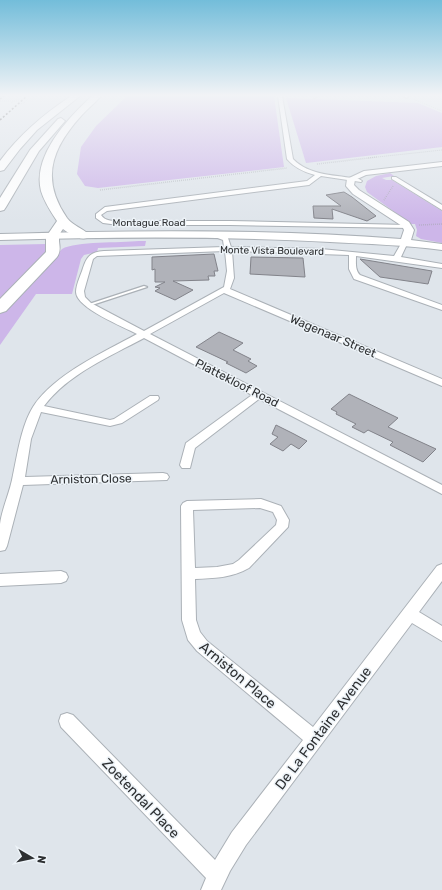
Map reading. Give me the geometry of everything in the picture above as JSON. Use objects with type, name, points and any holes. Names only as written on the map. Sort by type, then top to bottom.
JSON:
[{"type":"highway","points":[[0,153],[17,138]]},
{"type":"highway","points":[[0,168],[25,138]]},
{"type":"highway","points":[[0,207],[30,157],[44,138]]},
{"type":"highway","points":[[61,138],[48,162],[46,174],[47,190],[62,222],[67,227],[82,235]]},
{"type":"highway","points":[[0,308],[52,254],[54,248],[52,238],[62,222]]},
{"type":"main road","points":[[405,242],[411,226],[351,188],[349,184],[355,180],[378,172],[442,164]]},
{"type":"main road","points":[[338,239],[353,232],[357,226]]},
{"type":"main road","name":"Monte Vista Boulevard","points":[[52,238],[82,235],[212,234],[405,242],[442,247]]},
{"type":"main road","name":"Monte Vista Boulevard","points":[[2,239],[139,239],[227,244],[316,238]]},
{"type":"street","points":[[287,138],[290,159],[297,167],[320,174],[355,180]]},
{"type":"street","name":"Montague Road","points":[[320,174],[309,183],[113,208],[102,211],[98,215],[99,218],[105,222],[118,223],[411,226]]},
{"type":"street","points":[[394,178],[442,208]]},
{"type":"street","points":[[0,546],[18,481],[26,439],[37,408],[57,386],[80,370],[225,290],[230,284],[231,278],[227,244],[212,234]]},
{"type":"street","points":[[396,259],[405,242]]},
{"type":"street","name":"Monte Vista Boulevard","points":[[88,305],[81,297],[80,291],[90,258],[101,254],[227,244],[353,253],[442,266]]},
{"type":"street","points":[[353,253],[352,269],[353,274],[357,277],[442,308]]},
{"type":"street","name":"Wagenaar Street","points":[[225,290],[442,383]]},
{"type":"street","name":"Plattekloof Road","points":[[88,305],[442,490]]},
{"type":"street","points":[[186,465],[190,446],[258,395]]},
{"type":"street","points":[[37,408],[110,423],[118,421],[154,398]]},
{"type":"street","name":"Arniston Close","points":[[18,481],[163,477]]},
{"type":"street","name":"Arniston Place","points":[[187,574],[230,571],[238,569],[282,527],[283,520],[276,509],[261,503],[187,506],[187,574],[189,620],[193,635],[202,646],[314,738]]},
{"type":"street","name":"De La Fontaine Avenue","points":[[213,883],[234,847],[314,738],[410,614],[442,570]]},
{"type":"street","points":[[0,580],[61,577]]},
{"type":"street","points":[[410,614],[442,634]]},
{"type":"street","name":"Zoetendal Place","points":[[67,721],[213,883]]},
{"type":"lane","points":[[88,305],[145,287]]},
{"type":"path","points":[[313,165],[442,150]]},
{"type":"path","points":[[100,190],[293,168]]},
{"type":"path","points":[[411,226],[442,224]]},
{"type":"shaded area","points":[[88,138],[280,138],[284,167],[98,188],[85,186],[77,174],[81,147]]},
{"type":"shaded area","points":[[298,138],[442,138],[442,147],[306,163]]},
{"type":"shaded area","points":[[390,173],[394,176],[382,178],[392,180],[442,211],[442,243],[421,239],[416,236],[417,230],[415,224],[411,224],[367,192],[365,187],[367,181],[376,176]]},
{"type":"shaded area","points":[[146,241],[145,246],[98,248],[97,252],[84,255],[81,259],[72,294],[36,294],[0,345],[0,314],[62,249],[69,246],[88,243]]},
{"type":"shaded area","points":[[46,244],[49,251],[0,304],[0,245]]},
{"type":"building","points":[[344,192],[376,216],[367,221],[332,209],[333,219],[314,218],[313,206],[341,206],[326,195]]},
{"type":"building","points":[[214,254],[218,271],[214,271],[215,276],[208,276],[209,280],[173,281],[193,290],[175,300],[155,291],[160,288],[155,287],[165,282],[155,282],[155,269],[152,270],[152,257]]},
{"type":"building","points":[[251,257],[303,258],[305,277],[250,274]]},
{"type":"building","points":[[360,259],[432,271],[428,284],[380,277]]},
{"type":"building","points":[[219,332],[243,343],[233,350],[251,359],[248,361],[257,366],[246,373],[226,363],[228,362],[196,347]]},
{"type":"building","points":[[349,394],[398,418],[388,427],[436,449],[423,462],[390,445],[393,442],[368,430],[364,433],[352,427],[356,424],[336,414],[337,412],[331,409]]},
{"type":"building","points":[[276,425],[307,441],[299,449],[291,444],[283,451],[270,444],[278,437],[272,434]]}]
